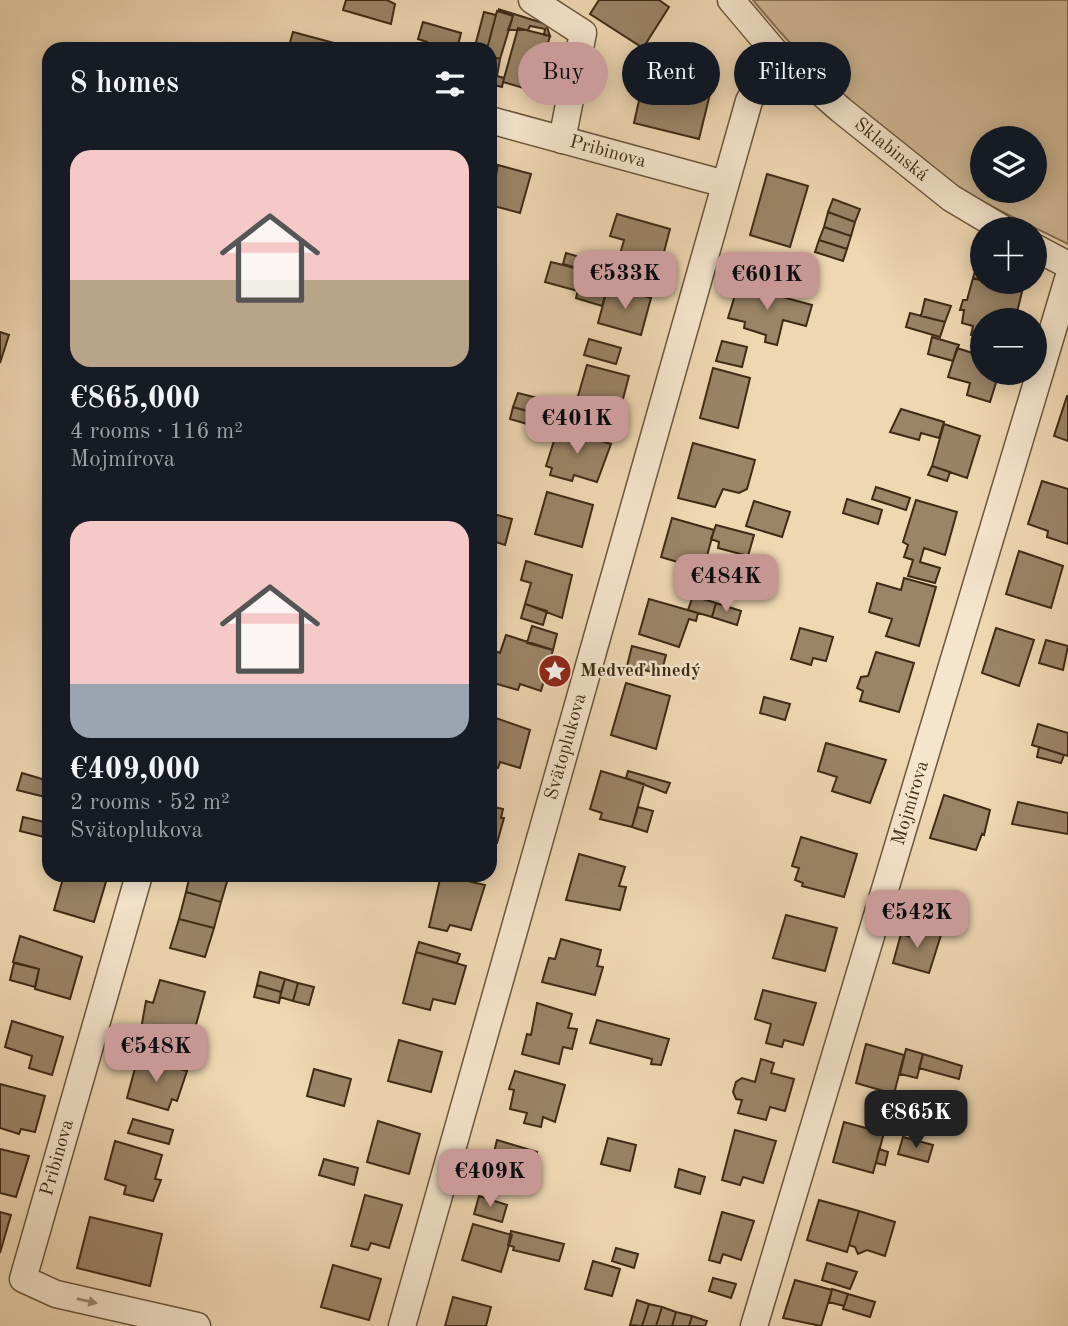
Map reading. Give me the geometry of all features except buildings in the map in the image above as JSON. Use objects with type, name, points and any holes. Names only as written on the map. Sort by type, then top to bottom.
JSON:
[{"type":"street","points":[[532,0],[583,33],[562,140]]},
{"type":"street","name":"Sklabinská","points":[[731,0],[767,42]]},
{"type":"street","name":"Svätoplukova","points":[[402,1326],[748,105]]},
{"type":"street","name":"Sklabinská","points":[[838,105],[918,173],[985,217]]},
{"type":"street","name":"Pribinova","points":[[497,122],[725,184]]},
{"type":"street","points":[[1047,254],[1068,265]]},
{"type":"street","name":"Mojmírova","points":[[754,1326],[1068,279]]},
{"type":"street","name":"Pribinova","points":[[137,882],[23,1279],[56,1294],[197,1326]]},
{"type":"shaded area","points":[[753,0],[1068,0],[1068,244],[1047,234],[1047,217],[1013,217],[985,203],[1047,203],[1047,126],[970,126],[970,195],[931,170],[851,103],[851,42],[789,42]]},
{"type":"place","name":"Medveď hnedý","points":[[555,671]]}]
